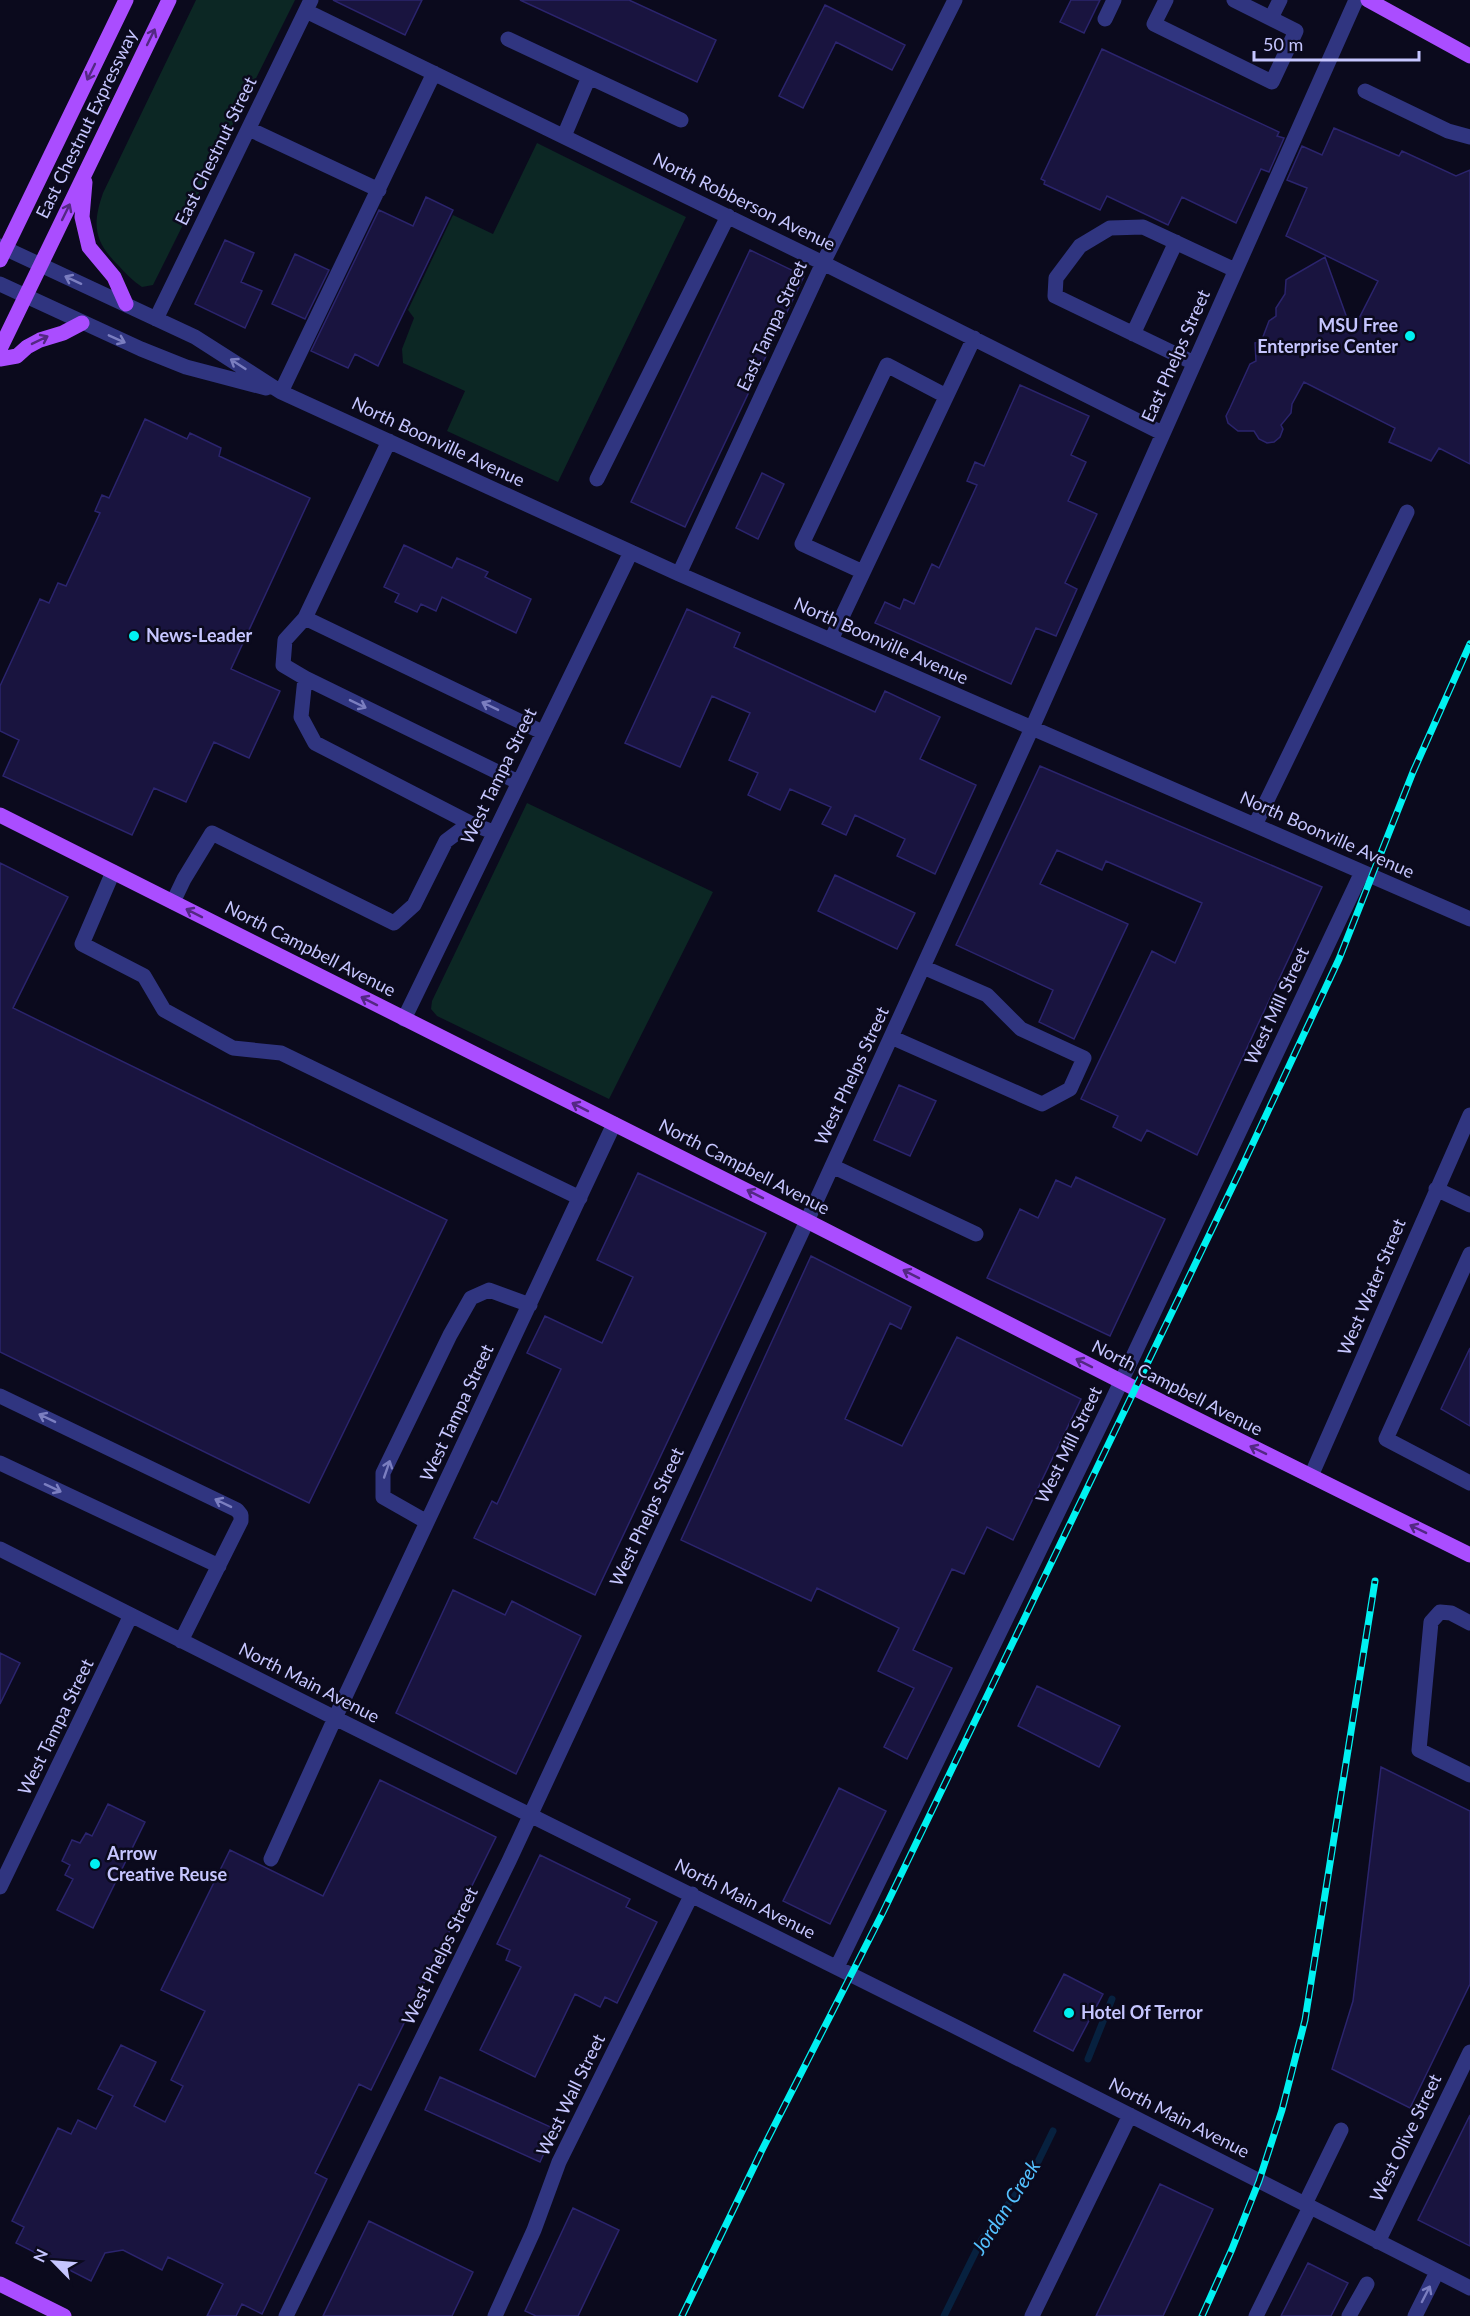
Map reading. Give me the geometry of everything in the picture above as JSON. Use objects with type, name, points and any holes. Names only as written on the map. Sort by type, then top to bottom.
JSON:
[{"type":"main road","name":"East Chestnut Expressway","points":[[2,252],[126,0]]},
{"type":"main road","name":"East Chestnut Expressway","points":[[0,349],[169,0]]},
{"type":"main road","points":[[1368,0],[1470,56]]},
{"type":"main road","points":[[87,170],[82,217],[89,247],[114,278],[126,304]]},
{"type":"main road","points":[[0,359],[17,356],[40,340],[63,333],[82,323]]},
{"type":"main road","name":"North Campbell Avenue","points":[[0,815],[807,1221],[1121,1382],[1470,1555]]},
{"type":"main road","points":[[0,2284],[64,2316]]},
{"type":"street","name":"East Tampa Street","points":[[679,574],[823,262],[955,0]]},
{"type":"street","points":[[1105,19],[1114,0]]},
{"type":"street","points":[[1166,0],[1154,24],[1272,82],[1296,31],[1236,0]]},
{"type":"street","points":[[1271,18],[1280,0]]},
{"type":"street","name":"East Phelps Street","points":[[1032,728],[1356,0]]},
{"type":"street","name":"North Robberson Avenue","points":[[309,5],[434,73],[823,262],[1162,433]]},
{"type":"street","name":"East Chestnut Street","points":[[156,319],[309,5]]},
{"type":"street","points":[[508,39],[681,120]]},
{"type":"street","points":[[281,392],[434,73]]},
{"type":"street","points":[[564,136],[590,77]]},
{"type":"street","points":[[1365,91],[1448,131],[1470,137]]},
{"type":"street","points":[[249,129],[379,190]]},
{"type":"street","points":[[597,479],[728,216]]},
{"type":"street","points":[[1194,363],[1055,296],[1056,278],[1080,246],[1110,228],[1143,227],[1235,270]]},
{"type":"street","points":[[1133,333],[1176,242]]},
{"type":"street","name":"North Boonville Avenue","points":[[2,252],[40,265],[195,337],[281,392],[679,574],[1470,919]]},
{"type":"street","name":"North Boonville Avenue","points":[[0,284],[82,323],[186,367],[281,392]]},
{"type":"street","points":[[831,640],[974,338]]},
{"type":"street","points":[[863,572],[802,544],[887,365],[946,396]]},
{"type":"street","points":[[389,441],[305,618],[285,640],[283,665],[305,678],[518,782]]},
{"type":"street","points":[[1256,825],[1407,512]]},
{"type":"street","name":"West Tampa Street","points":[[404,1018],[631,552]]},
{"type":"street","points":[[305,618],[542,732]]},
{"type":"street","points":[[305,678],[301,717],[315,743],[493,832]]},
{"type":"street","name":"West Phelps Street","points":[[286,2316],[509,1861],[807,1221],[1032,728]]},
{"type":"street","points":[[173,902],[212,833],[394,923],[414,905],[446,841],[471,823]]},
{"type":"street","points":[[112,872],[82,944],[144,976],[164,1010],[233,1048],[281,1053],[580,1198]]},
{"type":"street","name":"West Mill Street","points":[[837,1967],[1121,1382],[1362,872]]},
{"type":"street","points":[[891,1037],[1042,1104],[1070,1089],[1084,1058],[1021,1029],[987,995],[923,967]]},
{"type":"street","name":"West Water Street","points":[[1311,1476],[1470,1114]]},
{"type":"street","name":"West Tampa Street","points":[[271,1859],[334,1718],[614,1124]]},
{"type":"street","points":[[832,1166],[976,1234]]},
{"type":"street","points":[[1436,1189],[1470,1205]]},
{"type":"street","points":[[1470,1254],[1386,1439],[1470,1483]]},
{"type":"street","points":[[427,1522],[383,1497],[383,1473],[450,1335],[471,1298],[489,1290],[530,1305]]},
{"type":"street","points":[[0,1395],[237,1510],[241,1515],[241,1521],[181,1641]]},
{"type":"street","points":[[0,1463],[219,1566]]},
{"type":"street","name":"North Main Avenue","points":[[0,1549],[334,1718],[692,1894],[1470,2288]]},
{"type":"street","points":[[1470,1623],[1451,1613],[1440,1612],[1431,1623],[1419,1750],[1470,1775]]},
{"type":"street","name":"West Tampa Street","points":[[0,1887],[131,1616]]},
{"type":"street","name":"West Wall Street","points":[[495,2316],[534,2230],[559,2162],[692,1894]]},
{"type":"street","name":"West Olive Street","points":[[1378,2242],[1470,2052]]},
{"type":"street","points":[[1032,2316],[1130,2115]]},
{"type":"street","points":[[1256,2316],[1341,2130]]},
{"type":"street","points":[[1414,2316],[1437,2272]]},
{"type":"street","points":[[1349,2316],[1368,2284]]},
{"type":"green space","points":[[196,0],[295,0],[153,285],[142,287],[126,274],[104,248],[97,232],[97,214],[103,193]]},
{"type":"green space","points":[[537,143],[686,217],[558,482],[447,431],[465,391],[403,363],[402,349],[414,318],[408,310],[453,215],[493,234]]},
{"type":"green space","points":[[527,803],[713,892],[609,1099],[437,1016],[431,1009],[432,1001]]},
{"type":"building","points":[[333,0],[422,0],[405,35]]},
{"type":"building","points":[[520,0],[629,0],[716,40],[697,82]]},
{"type":"building","points":[[1071,0],[1100,0],[1084,33],[1060,22]]},
{"type":"building","points":[[825,5],[905,45],[892,70],[836,42],[803,108],[779,96]]},
{"type":"building","points":[[1102,49],[1279,132],[1277,136],[1284,138],[1269,172],[1261,169],[1236,223],[1182,197],[1168,225],[1107,196],[1100,210],[1044,184],[1045,181],[1041,179]]},
{"type":"building","name":"MSU Free Enterprise Center","points":[[1334,128],[1399,156],[1402,151],[1456,176],[1470,170],[1470,464],[1439,448],[1431,461],[1389,442],[1395,428],[1304,382],[1292,404],[1291,413],[1281,425],[1283,429],[1280,437],[1274,442],[1267,443],[1259,439],[1254,431],[1238,431],[1228,423],[1226,416],[1250,364],[1256,361],[1255,343],[1261,342],[1269,321],[1276,316],[1276,308],[1285,294],[1286,280],[1325,257],[1352,332],[1378,281],[1286,236],[1307,188],[1287,180],[1302,146],[1322,155]]},
{"type":"building","points":[[426,197],[453,210],[378,366],[355,354],[348,368],[311,351],[379,210],[413,226]]},
{"type":"building","points":[[225,240],[254,253],[241,282],[262,291],[245,328],[195,304]]},
{"type":"building","points":[[750,250],[804,276],[685,527],[631,502]]},
{"type":"building","points":[[295,254],[329,270],[305,319],[272,304]]},
{"type":"building","points":[[1020,385],[1089,416],[1071,455],[1086,462],[1068,501],[1097,514],[1065,583],[1077,589],[1056,636],[1036,628],[1011,684],[875,623],[885,602],[900,609],[904,599],[914,604],[932,564],[939,568],[977,485],[967,481],[975,462],[984,466]]},
{"type":"building","name":"News-Leader","points":[[145,419],[187,439],[190,433],[221,448],[219,456],[310,498],[231,669],[280,691],[249,758],[214,742],[186,802],[154,788],[132,835],[3,776],[19,740],[0,731],[0,686],[40,599],[49,603],[58,583],[66,586],[100,513],[95,511],[102,495],[109,498]]},
{"type":"building","points":[[762,473],[784,484],[758,539],[736,528]]},
{"type":"building","points":[[404,545],[452,568],[457,558],[488,572],[485,577],[531,599],[516,633],[442,597],[436,611],[421,604],[417,612],[395,602],[399,594],[384,587]]},
{"type":"building","points":[[687,609],[740,633],[734,647],[875,712],[885,691],[940,717],[920,759],[976,785],[935,874],[897,856],[905,839],[855,815],[846,835],[822,824],[831,807],[790,789],[780,810],[748,795],[758,773],[729,760],[750,713],[712,696],[680,767],[625,743]]},
{"type":"building","points":[[1040,766],[1322,887],[1197,1155],[1147,1130],[1141,1141],[1113,1127],[1118,1116],[1081,1099],[1152,951],[1175,963],[1202,903],[1106,861],[1102,870],[1057,850],[1040,884],[1128,924],[1074,1039],[1039,1022],[1053,990],[956,945]]},
{"type":"building","points":[[0,863],[68,897],[13,1008],[447,1220],[309,1503],[0,1352]]},
{"type":"building","points":[[835,875],[915,913],[897,949],[818,911]]},
{"type":"building","points":[[899,1085],[936,1101],[910,1156],[874,1140]]},
{"type":"building","points":[[638,1173],[766,1233],[595,1595],[474,1538],[492,1501],[497,1504],[561,1369],[527,1353],[545,1316],[602,1343],[633,1277],[597,1260]]},
{"type":"building","points":[[1076,1177],[1165,1219],[1110,1336],[987,1278],[1020,1209],[1038,1218],[1056,1180],[1071,1187]]},
{"type":"building","points":[[811,1256],[911,1307],[901,1329],[890,1323],[845,1419],[902,1446],[957,1337],[1081,1399],[1013,1540],[987,1527],[964,1574],[952,1569],[913,1650],[952,1668],[907,1759],[884,1747],[914,1688],[878,1671],[899,1628],[817,1588],[811,1601],[681,1540]]},
{"type":"building","points":[[1470,1348],[1470,1426],[1441,1409]]},
{"type":"building","points":[[453,1590],[505,1615],[512,1601],[581,1636],[516,1774],[396,1713]]},
{"type":"building","points":[[0,1653],[20,1663],[0,1704]]},
{"type":"building","points":[[1037,1686],[1120,1726],[1099,1767],[1018,1726]]},
{"type":"building","points":[[1381,1767],[1470,1811],[1470,1984],[1410,2108],[1332,2069],[1353,2001]]},
{"type":"building","points":[[380,1780],[496,1837],[371,2090],[359,2084],[315,2173],[327,2179],[262,2314],[242,2304],[236,2316],[207,2316],[223,2284],[168,2257],[162,2270],[123,2250],[105,2253],[91,2281],[16,2243],[24,2227],[12,2221],[58,2128],[71,2134],[78,2120],[96,2129],[113,2096],[98,2089],[121,2045],[156,2062],[134,2106],[165,2122],[183,2086],[171,2080],[205,2011],[161,1990],[230,1850],[323,1896]]},
{"type":"building","points":[[839,1788],[886,1811],[830,1924],[783,1901]]},
{"type":"building","points":[[108,1804],[145,1822],[93,1928],[57,1910],[73,1879],[65,1875],[70,1865],[62,1861],[72,1840],[80,1843],[86,1833],[92,1836]]},
{"type":"building","points":[[540,1855],[630,1899],[626,1907],[657,1922],[617,2003],[605,1997],[600,2007],[575,1994],[535,2077],[480,2050],[521,1967],[506,1960],[510,1950],[497,1944]]},
{"type":"building","name":"Hotel Of Terror","points":[[1064,1974],[1103,1994],[1073,2051],[1034,2031]]},
{"type":"building","points":[[440,2077],[555,2129],[540,2162],[425,2110]]},
{"type":"building","points":[[1470,2115],[1470,2246],[1418,2220]]},
{"type":"building","points":[[1160,2184],[1213,2209],[1163,2316],[1096,2316]]},
{"type":"building","points":[[573,2208],[619,2230],[578,2316],[536,2316],[525,2311]]},
{"type":"building","points":[[369,2221],[473,2272],[452,2316],[323,2316]]},
{"type":"building","points":[[1308,2263],[1348,2283],[1331,2316],[1281,2316]]},
{"type":"waterway","name":"Jordan Creek","points":[[1088,2059],[1112,1999]]},
{"type":"waterway","name":"Jordan Creek","points":[[944,2316],[982,2239],[1034,2170],[1053,2131]]},
{"type":"railway","points":[[682,2316],[762,2150],[883,1912],[1240,1171],[1339,959],[1413,772],[1470,644]]},
{"type":"railway","points":[[1202,2316],[1259,2181],[1282,2110],[1305,2020],[1375,1581]]},
{"type":"place","name":"MSU Free Enterprise Center","points":[[1410,336]]},
{"type":"place","name":"News-Leader","points":[[134,636]]},
{"type":"place","name":"Arrow Creative Reuse","points":[[95,1864]]},
{"type":"place","name":"Hotel Of Terror","points":[[1069,2013]]}]
